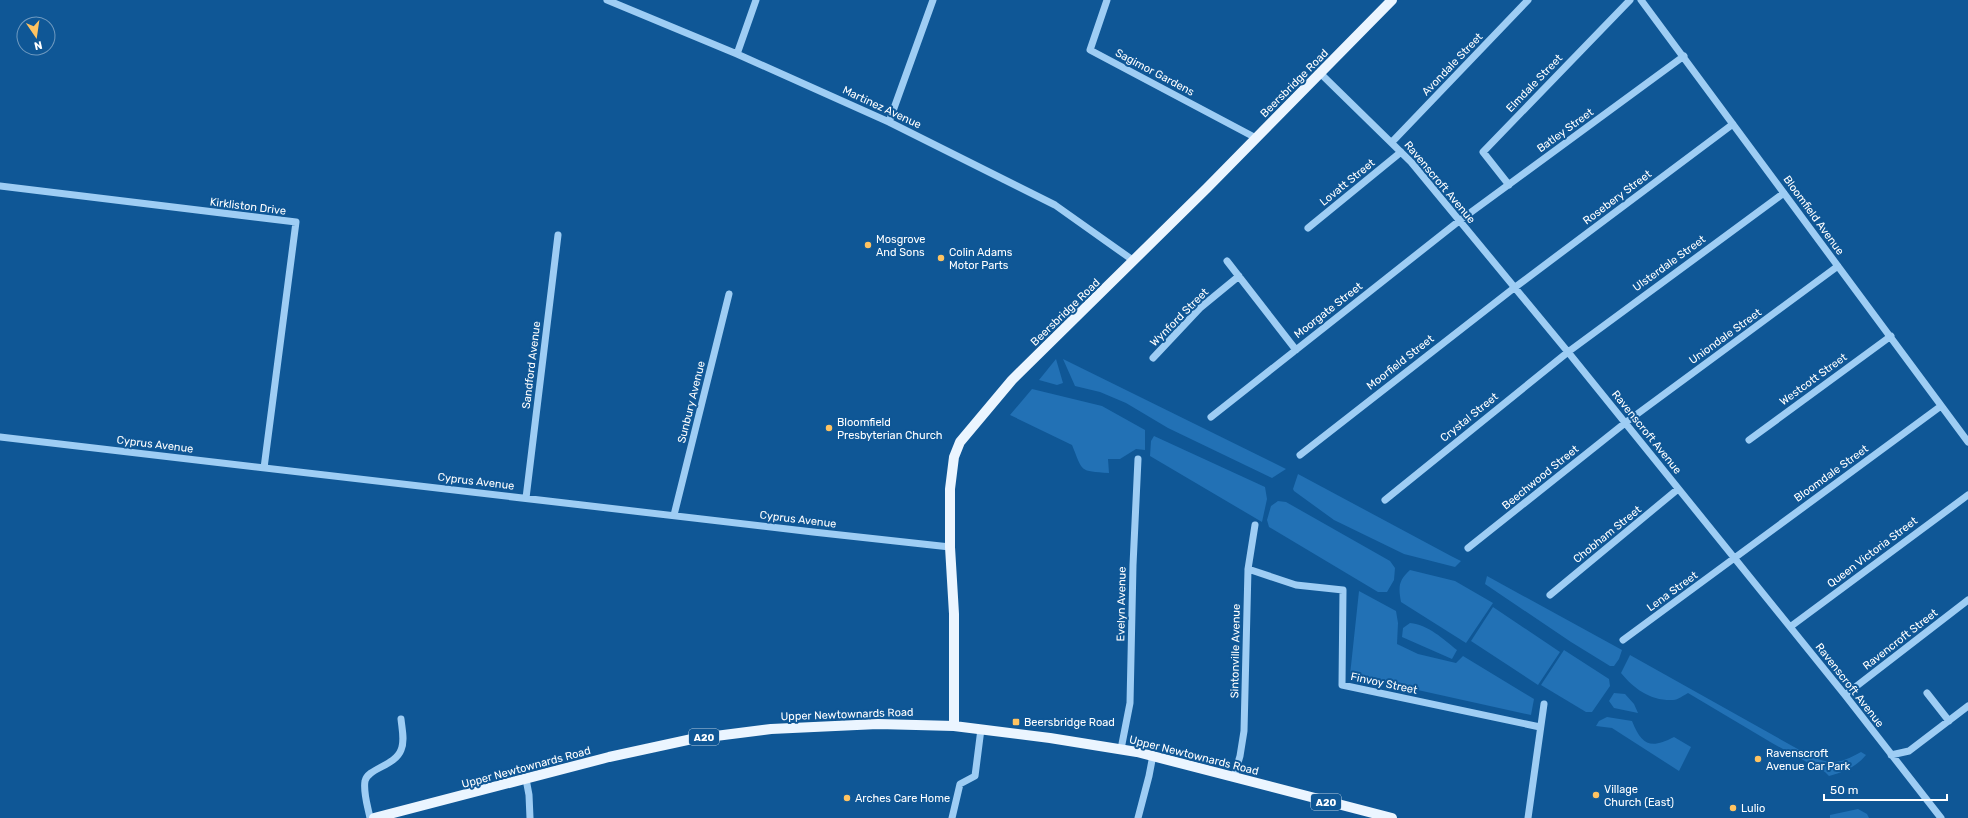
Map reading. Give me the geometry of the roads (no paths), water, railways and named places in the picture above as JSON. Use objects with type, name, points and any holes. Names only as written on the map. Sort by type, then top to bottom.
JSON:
[{"type":"main road","name":"Beersbridge Road","points":[[954,726],[954,614],[950,547],[951,473],[960,442],[1012,380],[1134,261],[1392,0]]},
{"type":"main road","name":"Upper Newtownards Road","points":[[374,818],[609,757],[692,739],[736,732],[860,724],[954,726],[1121,749],[1153,755],[1392,818]]},
{"type":"street","name":"Martinez Avenue","points":[[607,0],[737,54],[889,122],[1055,205],[1134,261]]},
{"type":"street","points":[[737,54],[756,0]]},
{"type":"street","points":[[889,122],[933,0]]},
{"type":"street","name":"Sagimor Gardens","points":[[1107,0],[1090,50],[1256,138]]},
{"type":"street","name":"Avondale Street","points":[[1392,142],[1528,0]]},
{"type":"street","name":"Elmdale Street","points":[[1509,185],[1483,152],[1630,0]]},
{"type":"street","name":"Bloomfield Avenue","points":[[1641,0],[1684,56],[1968,442]]},
{"type":"street","name":"Batley Street","points":[[1459,221],[1684,56]]},
{"type":"street","name":"Ravenscroft Avenue","points":[[1320,73],[1392,142],[1459,221],[1568,352],[1845,695],[1941,818]]},
{"type":"street","name":"Rosebery Street","points":[[1514,288],[1734,124]]},
{"type":"street","name":"Lovatt Street","points":[[1308,228],[1401,152]]},
{"type":"street","name":"Kirkliston Drive","points":[[0,186],[296,222],[264,468]]},
{"type":"street","name":"Ulsterdale Street","points":[[1568,352],[1784,193]]},
{"type":"street","name":"Moorgate Street","points":[[1211,418],[1459,221]]},
{"type":"street","name":"Sandford Avenue","points":[[526,498],[558,235]]},
{"type":"street","points":[[1227,261],[1296,350]]},
{"type":"street","name":"Uniondale Street","points":[[1625,423],[1838,266]]},
{"type":"street","name":"Wynford Street","points":[[1153,358],[1200,308],[1239,276]]},
{"type":"street","name":"Moorfield Street","points":[[1300,455],[1514,288]]},
{"type":"street","name":"Sunbury Avenue","points":[[674,515],[729,294]]},
{"type":"street","name":"Westcott Street","points":[[1749,440],[1891,336]]},
{"type":"street","name":"Crystal Street","points":[[1385,500],[1568,352]]},
{"type":"street","name":"Bloomdale Street","points":[[1734,559],[1941,406]]},
{"type":"street","name":"Beechwood Street","points":[[1468,548],[1625,423]]},
{"type":"street","name":"Cyprus Avenue","points":[[0,437],[950,547]]},
{"type":"street","name":"Evelyn Avenue","points":[[1121,749],[1130,703],[1133,565],[1138,459]]},
{"type":"street","name":"Chobham Street","points":[[1550,595],[1678,489]]},
{"type":"street","name":"Queen Victoria Street","points":[[1790,627],[1968,495]]},
{"type":"street","name":"Sintonville Avenue","points":[[1234,776],[1240,756],[1244,731],[1248,569],[1255,525]]},
{"type":"street","name":"Lena Street","points":[[1623,640],[1734,559]]},
{"type":"street","name":"Finvoy Street","points":[[1248,569],[1296,585],[1343,590],[1342,685],[1540,727]]},
{"type":"street","name":"Ravencroft Street","points":[[1845,695],[1968,600]]},
{"type":"street","points":[[1927,693],[1949,721]]},
{"type":"street","points":[[1528,818],[1544,704]]},
{"type":"street","points":[[1894,758],[1910,751],[1968,706]]},
{"type":"street","points":[[370,818],[365,780],[369,774],[394,760],[401,751],[403,743],[401,719]]},
{"type":"street","points":[[952,818],[960,784],[975,776],[981,729]]},
{"type":"street","points":[[1138,818],[1150,776],[1153,755]]},
{"type":"street","points":[[526,779],[529,795],[530,818]]},
{"type":"place","name":"Mosgrove And Sons","points":[[868,245]]},
{"type":"place","name":"Colin Adams Motor Parts","points":[[941,258]]},
{"type":"place","name":"Bloomfield Presbyterian Church","points":[[829,428]]},
{"type":"place","name":"Beersbridge Road","points":[[1016,722]]},
{"type":"place","name":"Ravenscroft Avenue Car Park","points":[[1758,759]]},
{"type":"place","name":"Village Church (East)","points":[[1596,795]]},
{"type":"place","name":"Arches Care Home","points":[[847,798]]},
{"type":"place","name":"Lulio","points":[[1733,808]]}]
